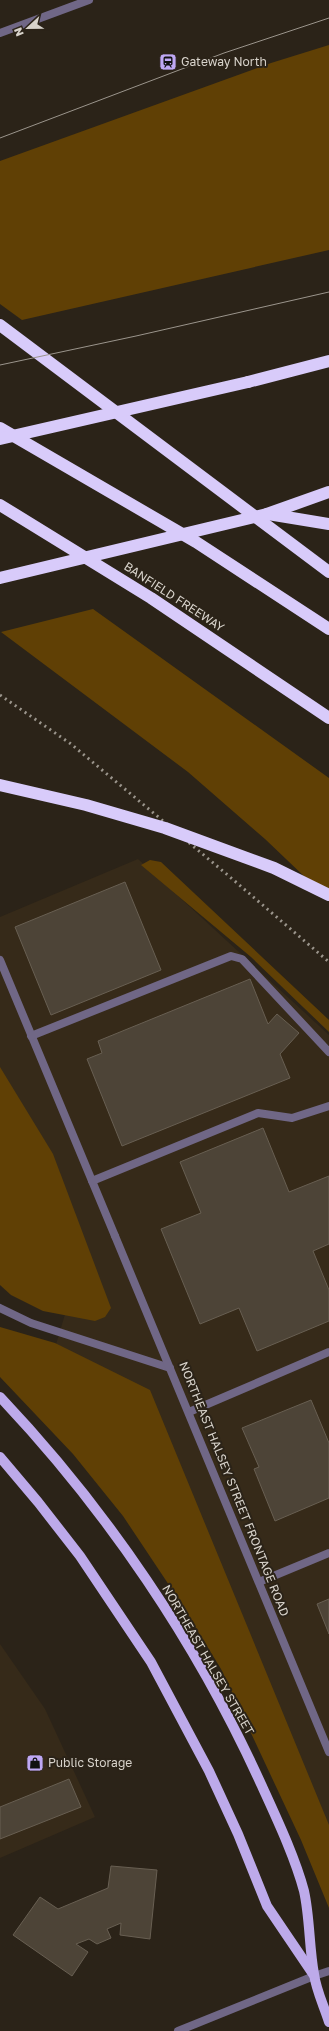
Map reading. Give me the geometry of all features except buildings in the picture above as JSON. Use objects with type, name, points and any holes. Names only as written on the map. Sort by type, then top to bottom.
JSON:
[{"type":"highway","points":[[0,325],[329,572]]},
{"type":"highway","points":[[0,439],[248,382],[329,361]]},
{"type":"highway","points":[[0,428],[196,542],[329,629]]},
{"type":"highway","points":[[0,578],[267,514],[329,492]]},
{"type":"highway","name":"BANFIELD FREEWAY","points":[[0,505],[151,598],[329,718]]},
{"type":"highway","points":[[267,514],[329,524]]},
{"type":"highway","points":[[0,785],[86,805],[166,828],[274,868],[329,895]]},
{"type":"main road","name":"NORTHEAST HALSEY STREET","points":[[0,1398],[18,1416],[62,1467],[144,1576],[216,1696],[247,1754],[280,1826],[304,1892],[314,1976],[329,2022]]},
{"type":"main road","name":"NORTHEAST HALSEY STREET","points":[[0,1457],[38,1502],[80,1556],[151,1662],[209,1771],[238,1834],[267,1906],[314,1976]]},
{"type":"street","points":[[0,33],[89,0]]},
{"type":"street","points":[[31,1036],[231,956],[242,960],[329,1052]]},
{"type":"street","name":"NORTHEAST HALSEY STREET FRONTAGE ROAD","points":[[0,960],[329,1752]]},
{"type":"street","points":[[92,1181],[258,1113],[292,1118],[329,1106]]},
{"type":"street","points":[[0,1308],[31,1323],[170,1368]]},
{"type":"street","points":[[189,1412],[329,1352]]},
{"type":"street","points":[[259,1582],[329,1553]]},
{"type":"street","points":[[178,2031],[329,1970]]},
{"type":"shaded area","points":[[329,45],[329,250],[22,320],[0,304],[0,161],[271,63]]},
{"type":"shaded area","points":[[93,609],[329,778],[329,900],[265,839],[188,772],[1,632]]},
{"type":"shaded area","points":[[138,859],[329,1035],[329,1897],[243,1704],[163,1563],[37,1408],[66,1311],[0,1197],[0,917]]},
{"type":"shaded area","points":[[150,860],[161,862],[329,1020],[329,1032],[251,957],[141,865]]},
{"type":"shaded area","points":[[0,1067],[53,1154],[111,1308],[105,1317],[95,1321],[43,1311],[11,1295],[0,1285]]},
{"type":"shaded area","points":[[0,1327],[55,1343],[150,1390],[329,1825],[329,1908],[301,1840],[221,1669],[175,1594],[123,1516],[73,1454],[0,1377]]},
{"type":"shaded area","name":"Public Storage","points":[[0,1644],[45,1709],[95,1817],[0,1858]]},
{"type":"tram line","points":[[0,138],[224,53],[329,18]]},
{"type":"tram line","points":[[0,365],[329,292]]},
{"type":"railway","points":[[0,695],[71,744],[329,962]]},
{"type":"place","name":"Gateway North","points":[[168,62]]},
{"type":"place","name":"Public Storage","points":[[35,1763]]}]
